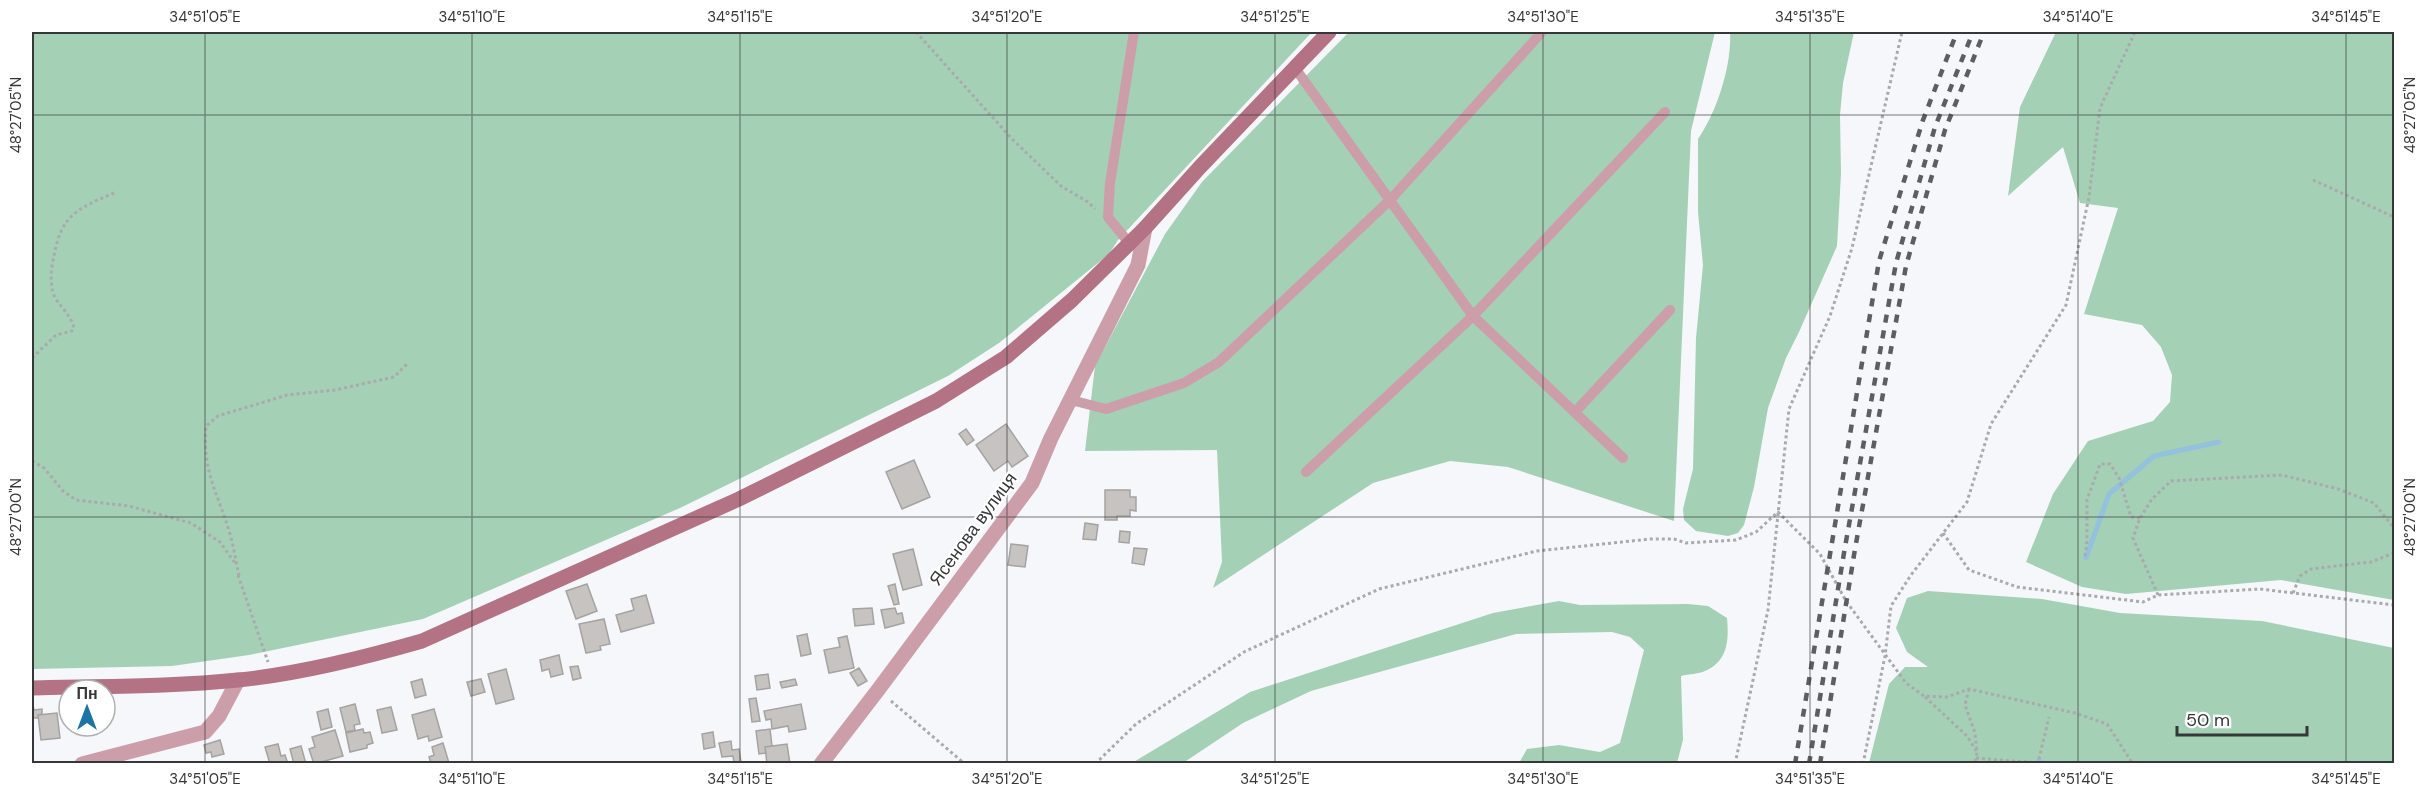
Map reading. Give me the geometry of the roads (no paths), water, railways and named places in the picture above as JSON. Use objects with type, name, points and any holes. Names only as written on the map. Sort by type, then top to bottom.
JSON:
[{"type":"street","points":[[32,688],[238,680],[379,653],[422,641],[739,499],[895,422],[936,401],[1006,357],[1072,300],[1145,228],[1295,68],[1314,38],[1329,32]]},
{"type":"street","name":"Ясенова вулиця","points":[[820,764],[1032,483],[1051,438],[1138,265],[1145,228]]},
{"type":"street","points":[[82,764],[205,732],[219,716],[238,680]]},
{"type":"lane","points":[[1129,243],[1108,217],[1110,183],[1134,32]]},
{"type":"lane","points":[[1071,400],[1106,410],[1184,383],[1219,362],[1390,200],[1542,32]]},
{"type":"lane","points":[[1295,68],[1473,316],[1623,458]]},
{"type":"lane","points":[[1306,472],[1473,316],[1665,112]]},
{"type":"lane","points":[[1575,412],[1670,310]]},
{"type":"waterway","points":[[2086,558],[2109,494],[2154,456],[2219,442]]},
{"type":"waterway","points":[[2038,764],[2039,760]]},
{"type":"railway","points":[[1795,764],[1879,261],[1923,120],[1957,32]]},
{"type":"railway","points":[[1809,764],[1896,263],[1935,127],[1973,32]]},
{"type":"railway","points":[[1820,764],[1855,549],[1906,266],[1945,130],[1984,32]]}]
